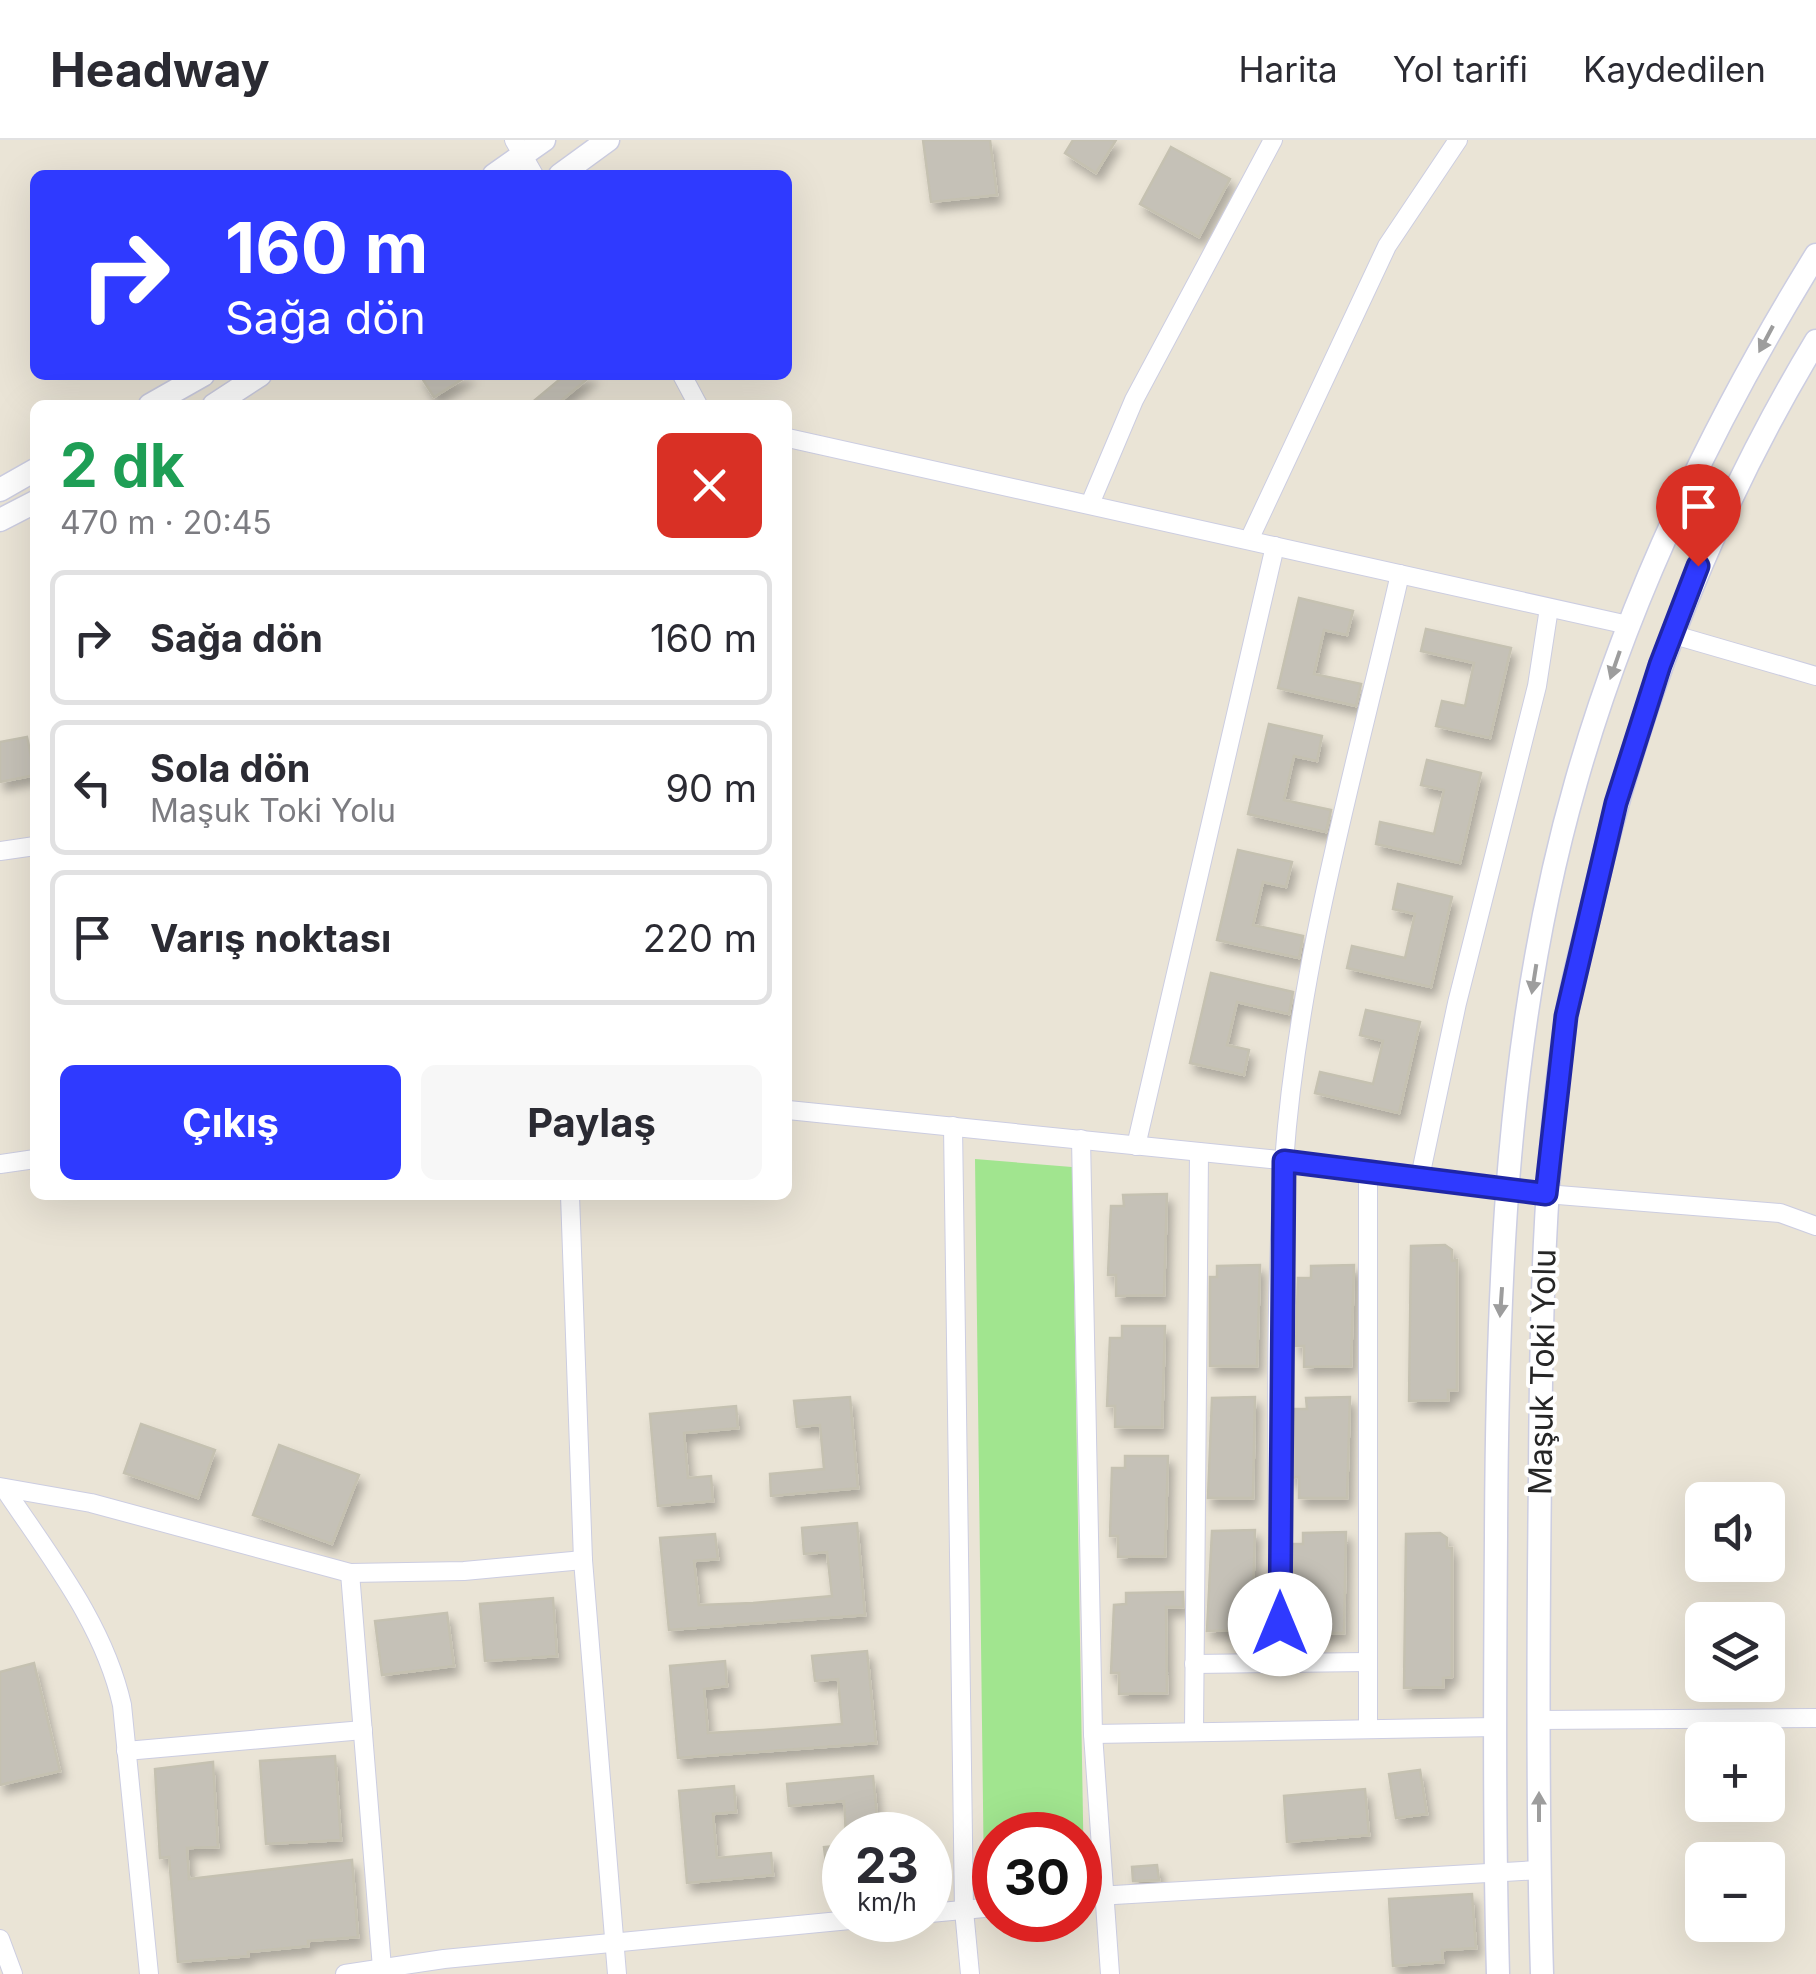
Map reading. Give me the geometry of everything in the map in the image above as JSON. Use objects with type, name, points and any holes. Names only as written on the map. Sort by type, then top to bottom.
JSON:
[{"type":"main road","points":[[502,170],[544,140]]},
{"type":"main road","points":[[567,170],[608,140]]},
{"type":"main road","points":[[1498,1974],[1494,1726],[1497,1373],[1516,1087],[1548,908],[1575,784],[1628,625],[1711,440],[1816,255]]},
{"type":"main road","name":"Maşuk Toki Yolu","points":[[1542,1974],[1538,1720],[1546,1194],[1566,1016],[1616,803],[1670,634],[1728,500],[1767,423],[1816,341]]},
{"type":"main road","points":[[159,400],[195,380]]},
{"type":"main road","points":[[222,400],[252,380]]},
{"type":"main road","points":[[0,490],[30,473]]},
{"type":"main road","points":[[0,520],[30,505]]},
{"type":"street","points":[[1090,504],[1134,400],[1273,140]]},
{"type":"street","points":[[1248,540],[1387,246],[1458,140]]},
{"type":"street","points":[[792,439],[1628,625]]},
{"type":"street","points":[[1136,1146],[1275,546]]},
{"type":"street","points":[[1280,1662],[1278,1432],[1284,1161],[1307,980],[1400,574]]},
{"type":"street","points":[[1420,1176],[1456,1003],[1463,993],[1536,686],[1549,608]]},
{"type":"street","points":[[1670,634],[1816,676]]},
{"type":"street","points":[[0,851],[30,847]]},
{"type":"street","points":[[792,1110],[1368,1169],[1546,1194],[1780,1214],[1816,1226]]},
{"type":"street","points":[[953,1126],[964,1910],[970,1974]]},
{"type":"street","points":[[1081,1139],[1093,1734],[1110,1974]]},
{"type":"street","points":[[1194,1731],[1198,1152]]},
{"type":"street","points":[[0,1164],[30,1160]]},
{"type":"street","points":[[1368,1169],[1368,1726]]},
{"type":"street","points":[[570,1200],[583,1560],[617,1974]]},
{"type":"street","points":[[2,1488],[91,1503],[350,1573],[464,1571],[583,1560]]},
{"type":"street","points":[[2,1488],[79,1600],[113,1662],[149,1974]]},
{"type":"street","points":[[350,1573],[382,1968]]},
{"type":"street","points":[[1194,1664],[1368,1662]]},
{"type":"street","points":[[1538,1720],[1816,1718]]},
{"type":"street","points":[[1093,1734],[1494,1726]]},
{"type":"street","points":[[126,1751],[363,1730]]},
{"type":"street","points":[[1104,1894],[1539,1870]]},
{"type":"street","points":[[952,1911],[972,1909]]},
{"type":"street","points":[[345,1974],[822,1923]]},
{"type":"street","points":[[0,1938],[13,1974]]},
{"type":"green space","points":[[975,1159],[1072,1167],[1083,1812],[983,1812]]},
{"type":"building","points":[[923,140],[990,140],[997,195],[931,202]]},
{"type":"building","points":[[1073,140],[1116,140],[1096,173],[1065,153]]},
{"type":"building","points":[[1171,147],[1230,179],[1199,237],[1140,204]]},
{"type":"building","points":[[423,380],[461,380],[434,397]]},
{"type":"building","points":[[559,380],[586,380],[562,400],[535,400]]},
{"type":"building","points":[[1299,598],[1353,611],[1347,635],[1324,630],[1314,674],[1361,684],[1356,706],[1278,688]]},
{"type":"building","points":[[1426,629],[1511,648],[1490,738],[1436,726],[1442,701],[1465,706],[1474,663],[1421,651]]},
{"type":"building","points":[[1269,724],[1322,736],[1317,761],[1294,756],[1284,800],[1331,810],[1326,832],[1248,814]]},
{"type":"building","points":[[27,737],[30,776],[0,782],[0,742]]},
{"type":"building","points":[[1427,760],[1481,773],[1460,863],[1376,844],[1380,822],[1434,834],[1444,790],[1421,785]]},
{"type":"building","points":[[1238,850],[1292,862],[1286,887],[1263,882],[1253,925],[1303,936],[1299,958],[1217,940]]},
{"type":"building","points":[[1398,884],[1452,897],[1431,987],[1347,968],[1352,946],[1405,958],[1415,914],[1393,909]]},
{"type":"building","points":[[1211,973],[1293,992],[1289,1014],[1237,1002],[1227,1045],[1249,1050],[1244,1075],[1190,1063]]},
{"type":"building","points":[[1366,1010],[1420,1022],[1399,1113],[1315,1093],[1320,1072],[1373,1084],[1383,1041],[1360,1035]]},
{"type":"building","points":[[1167,1194],[1164,1295],[1116,1296],[1116,1275],[1108,1275],[1111,1206],[1124,1206],[1123,1195]]},
{"type":"building","points":[[1445,1245],[1452,1250],[1452,1261],[1457,1260],[1457,1390],[1448,1390],[1448,1400],[1409,1401],[1411,1246]]},
{"type":"building","points":[[1260,1265],[1257,1366],[1210,1366],[1210,1277],[1217,1277],[1217,1266]]},
{"type":"building","points":[[1354,1265],[1351,1366],[1304,1367],[1304,1346],[1296,1346],[1298,1278],[1311,1278],[1311,1266]]},
{"type":"building","points":[[1122,1326],[1165,1326],[1162,1427],[1115,1427],[1115,1406],[1107,1406],[1110,1338],[1122,1338]]},
{"type":"building","points":[[850,1397],[858,1488],[771,1496],[770,1474],[824,1469],[820,1425],[797,1427],[794,1401]]},
{"type":"building","points":[[1255,1397],[1253,1498],[1208,1498],[1212,1398]]},
{"type":"building","points":[[1350,1397],[1347,1498],[1299,1498],[1299,1477],[1291,1478],[1294,1409],[1307,1409],[1306,1398]]},
{"type":"building","points":[[736,1406],[738,1428],[684,1433],[688,1478],[711,1476],[713,1501],[658,1506],[650,1414]]},
{"type":"building","points":[[141,1424],[215,1450],[198,1498],[124,1473]]},
{"type":"building","points":[[279,1445],[359,1475],[332,1544],[253,1515]]},
{"type":"building","points":[[1125,1456],[1168,1456],[1165,1556],[1118,1557],[1118,1536],[1110,1536],[1112,1468],[1125,1468]]},
{"type":"building","points":[[857,1523],[865,1615],[669,1630],[660,1538],[715,1534],[718,1559],[694,1561],[699,1605],[753,1603],[832,1596],[827,1552],[804,1554],[802,1528]]},
{"type":"building","points":[[1255,1530],[1252,1630],[1207,1631],[1212,1531]]},
{"type":"building","points":[[1346,1532],[1344,1633],[1296,1633],[1291,1544],[1303,1544],[1303,1533]]},
{"type":"building","points":[[1440,1533],[1447,1538],[1447,1548],[1452,1548],[1452,1677],[1443,1678],[1443,1687],[1404,1688],[1406,1534]]},
{"type":"building","points":[[1183,1592],[1183,1607],[1166,1607],[1167,1693],[1119,1694],[1119,1673],[1111,1673],[1114,1605],[1126,1604],[1126,1593]]},
{"type":"building","points":[[553,1598],[557,1656],[485,1661],[480,1604]]},
{"type":"building","points":[[447,1613],[454,1666],[382,1675],[375,1621]]},
{"type":"building","points":[[867,1651],[876,1743],[678,1758],[670,1666],[725,1661],[727,1686],[704,1689],[708,1733],[842,1724],[838,1679],[815,1681],[812,1656]]},
{"type":"building","points":[[34,1663],[60,1771],[0,1785],[0,1672]]},
{"type":"building","points":[[335,1756],[341,1840],[266,1844],[260,1761]]},
{"type":"building","points":[[213,1762],[218,1847],[187,1848],[189,1879],[352,1860],[358,1937],[308,1941],[308,1946],[248,1952],[248,1956],[178,1962],[169,1857],[160,1858],[155,1769]]},
{"type":"building","points":[[1420,1770],[1427,1814],[1396,1818],[1389,1774]]},
{"type":"building","points":[[873,1776],[877,1812],[845,1812],[844,1801],[789,1806],[787,1784]]},
{"type":"building","points":[[734,1786],[736,1812],[713,1814],[717,1858],[771,1853],[773,1875],[687,1883],[679,1791]]},
{"type":"building","points":[[1365,1789],[1369,1835],[1287,1842],[1284,1796]]},
{"type":"building","points":[[1157,1865],[1159,1880],[1133,1881],[1132,1867]]},
{"type":"building","points":[[1472,1894],[1476,1948],[1442,1950],[1443,1962],[1393,1966],[1389,1899]]},
{"type":"route","points":[[1280,1624],[1278,1432],[1284,1161],[1546,1194],[1566,1016],[1616,803],[1660,665],[1698,566]]}]
